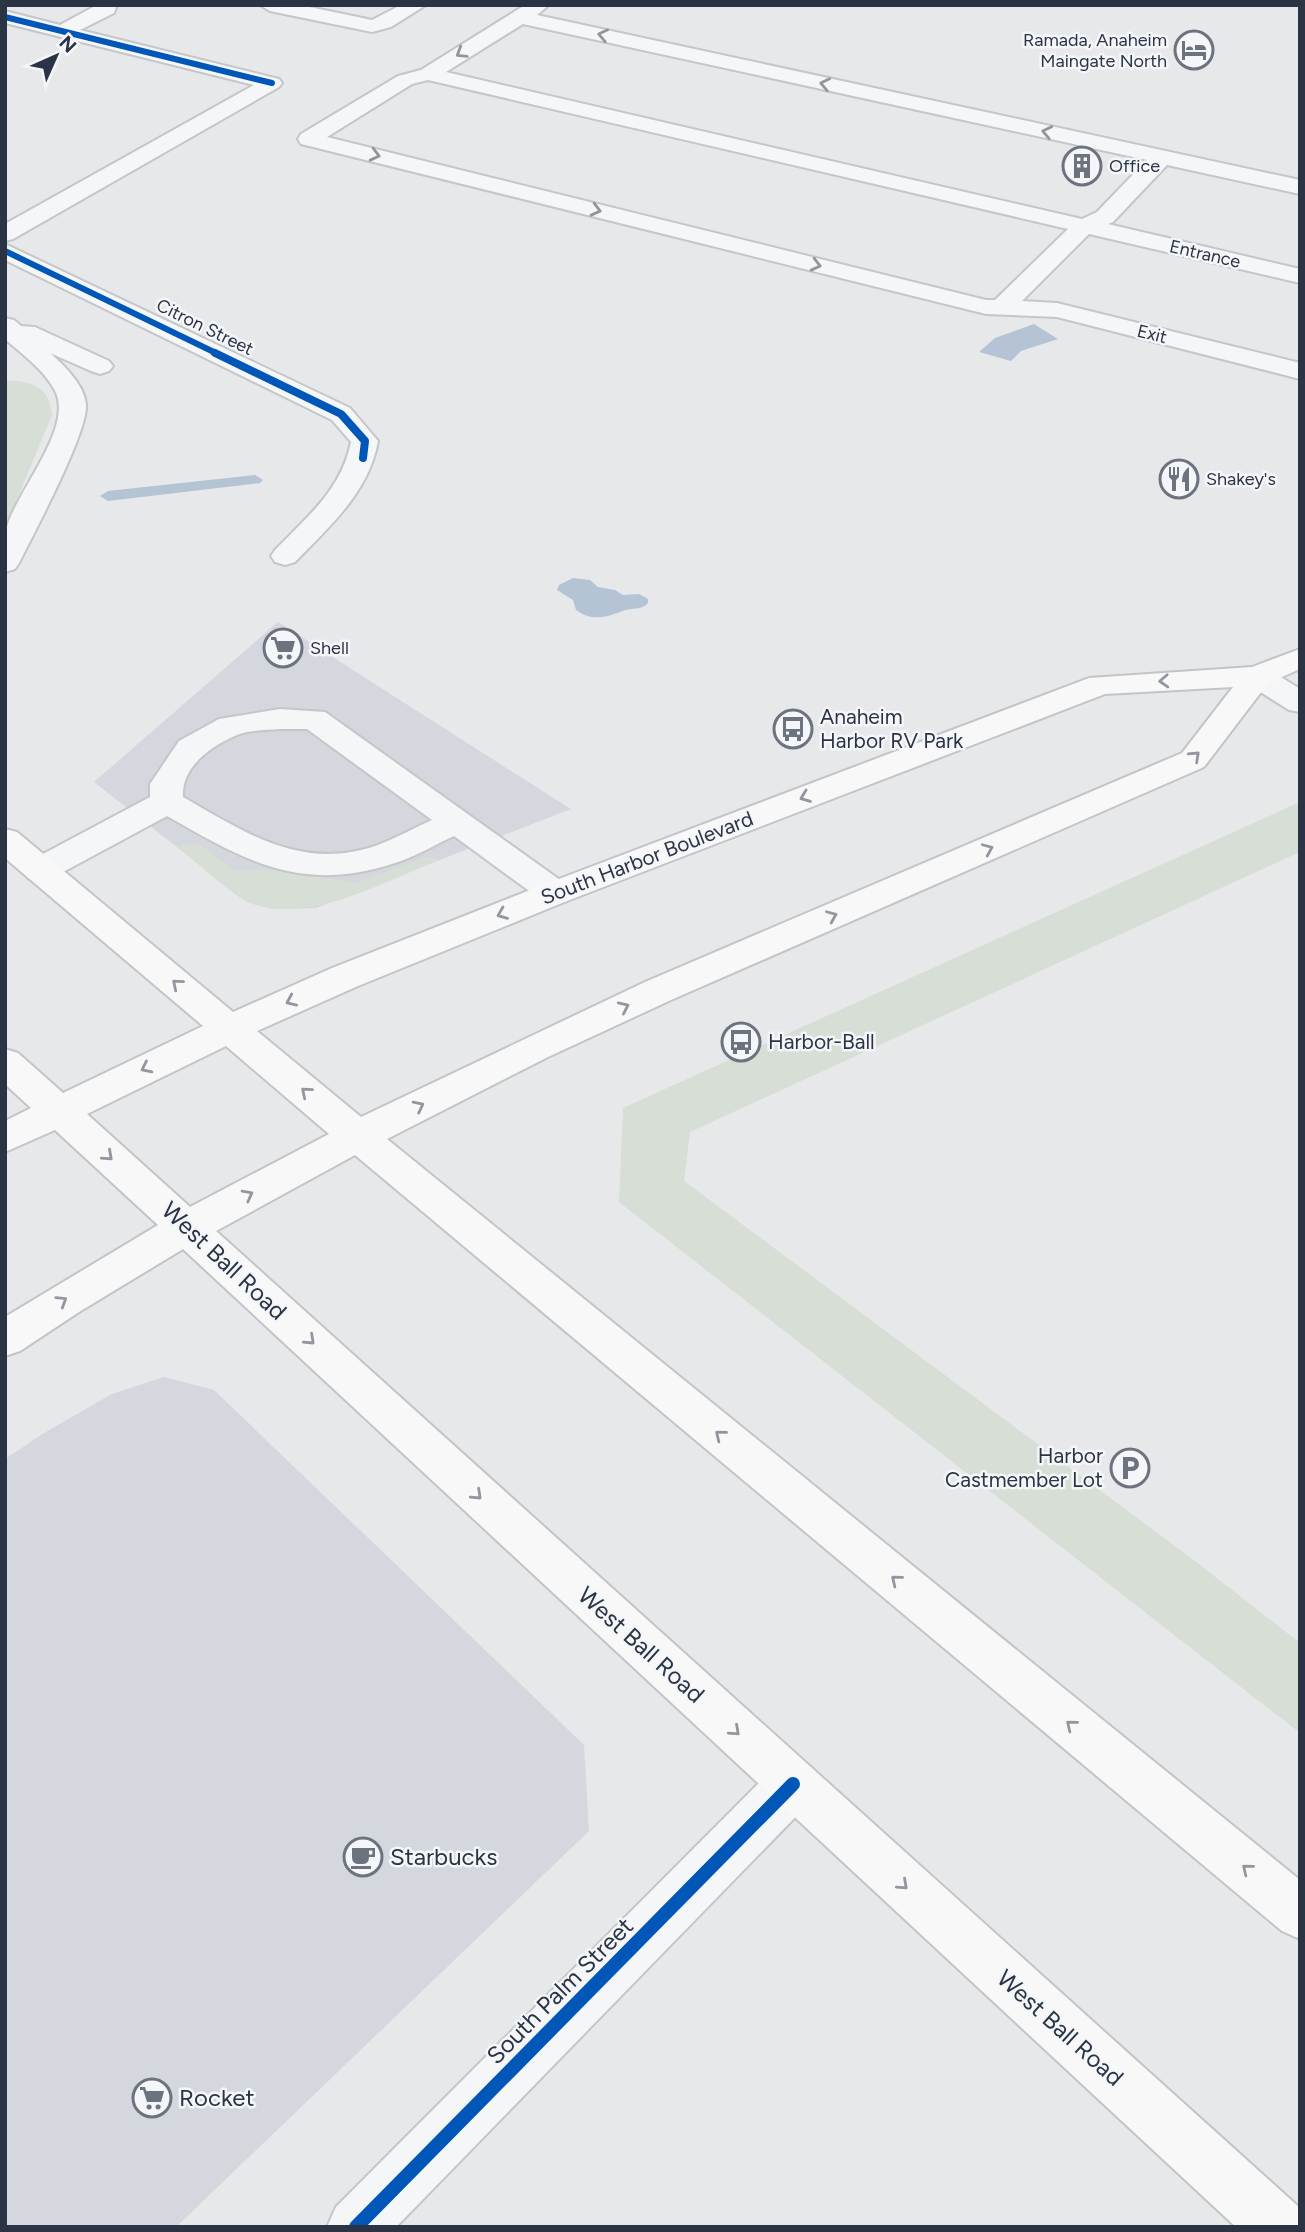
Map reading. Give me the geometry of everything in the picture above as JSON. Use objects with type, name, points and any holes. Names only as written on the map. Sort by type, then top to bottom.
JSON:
[{"type":"main road","name":"South Harbor Boulevard","points":[[5,1138],[230,1028],[345,977],[555,893],[1100,684],[1257,676],[1300,658]]},
{"type":"main road","points":[[5,1339],[64,1300],[188,1227],[358,1136],[535,1048],[658,991],[1193,761],[1257,676]]},
{"type":"main road","points":[[5,841],[358,1136],[1300,1913]]},
{"type":"main road","name":"West Ball Road","points":[[5,1062],[1279,2227]]},
{"type":"street","points":[[62,32],[107,9],[107,5]]},
{"type":"street","points":[[270,5],[372,26],[384,23],[416,5]]},
{"type":"street","points":[[428,74],[539,5]]},
{"type":"street","points":[[11,19],[46,7]]},
{"type":"street","points":[[520,17],[1300,187]]},
{"type":"street","points":[[5,234],[272,83],[11,19]]},
{"type":"street","name":"Entrance","points":[[428,74],[1300,276]]},
{"type":"street","name":"Exit","points":[[428,74],[405,80],[309,139],[986,307],[1057,310],[1300,370]]},
{"type":"street","points":[[1002,307],[1083,227],[1105,218],[1162,157]]},
{"type":"street","name":"Citron Street","points":[[5,251],[341,414],[365,441],[363,458],[340,498],[285,556]]},
{"type":"street","points":[[5,323],[100,366]]},
{"type":"street","points":[[5,323],[49,365],[68,389],[73,405],[68,430],[35,505],[5,563]]},
{"type":"street","points":[[1257,676],[1300,703]]},
{"type":"street","points":[[167,802],[166,783],[191,748],[210,737],[230,726],[280,719],[314,719],[329,727],[555,893]]},
{"type":"street","points":[[167,802],[241,844],[293,863],[323,866],[385,856],[455,822]]},
{"type":"street","points":[[40,870],[167,802]]},
{"type":"street","name":"South Palm Street","points":[[356,2227],[793,1784]]},
{"type":"shaded area","points":[[5,380],[38,387],[47,397],[52,415],[5,528]]},
{"type":"shaded area","points":[[278,622],[571,809],[316,908],[273,909],[247,902],[94,782]]},
{"type":"shaded area","points":[[1300,802],[1300,852],[690,1132],[684,1181],[1195,1561],[1300,1643],[1300,1733],[619,1202],[623,1108]]},
{"type":"shaded area","points":[[187,843],[200,844],[235,871],[279,869],[356,883],[423,858],[439,860],[346,898],[297,909],[273,908],[250,903],[224,886],[178,847]]},
{"type":"shaded area","points":[[164,1377],[214,1390],[584,1745],[589,1831],[176,2227],[5,2227],[5,1459],[112,1394]]},
{"type":"water","points":[[1034,324],[1058,339],[1021,351],[1011,361],[979,352],[995,338]]},
{"type":"water","points":[[573,578],[590,580],[598,587],[615,590],[623,595],[639,594],[648,599],[648,603],[605,616],[582,614],[576,610],[573,600],[557,590],[559,585]]},
{"type":"waterway","points":[[108,496],[255,480]]},
{"type":"cycle path","points":[[5,17],[272,83]]},
{"type":"cycle path","points":[[5,251],[341,414],[365,441],[363,458]]},
{"type":"cycle path","points":[[356,2227],[793,1784]]},
{"type":"place","name":"Ramada, Anaheim Maingate North","points":[[1194,50]]},
{"type":"place","name":"Office","points":[[1082,166]]},
{"type":"place","name":"Shakey's","points":[[1179,479]]},
{"type":"place","name":"Shell","points":[[283,648]]},
{"type":"place","name":"Anaheim Harbor RV Park","points":[[793,729]]},
{"type":"place","name":"Harbor-Ball","points":[[741,1042]]},
{"type":"place","name":"Harbor Castmember Lot","points":[[1130,1468]]},
{"type":"place","name":"Starbucks","points":[[363,1857]]},
{"type":"place","name":"Rocket","points":[[152,2098]]}]
